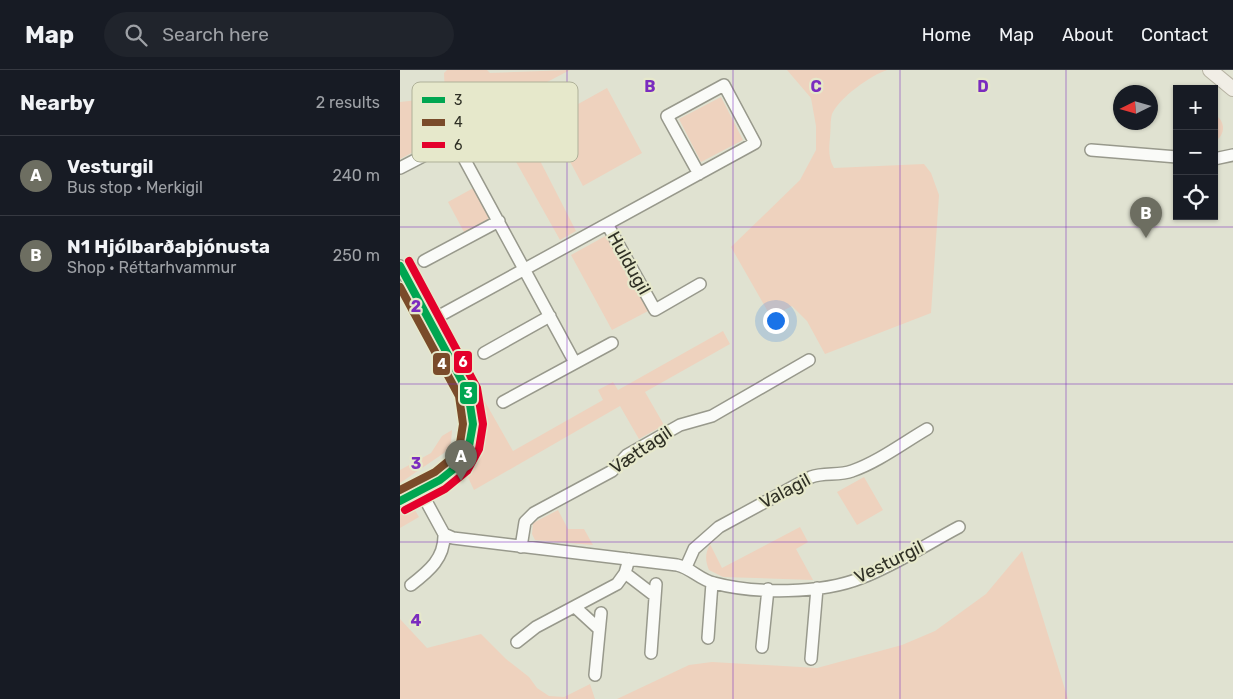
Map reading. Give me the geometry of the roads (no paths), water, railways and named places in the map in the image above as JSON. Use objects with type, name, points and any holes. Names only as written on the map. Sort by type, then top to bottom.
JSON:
[{"type":"main road","points":[[1210,70],[1233,89]]},
{"type":"street","name":"Huldugil","points":[[430,321],[699,174],[755,143],[724,85],[667,116],[699,174]]},
{"type":"street","points":[[1091,150],[1173,157]]},
{"type":"street","points":[[1218,158],[1233,155]]},
{"type":"street","points":[[400,168],[412,162]]},
{"type":"street","points":[[466,162],[575,363]]},
{"type":"street","points":[[424,261],[499,221]]},
{"type":"street","name":"Huldugil","points":[[607,224],[655,310],[700,284]]},
{"type":"street","points":[[400,501],[452,472],[462,462],[470,442],[473,419],[473,407],[468,392],[402,273]]},
{"type":"street","points":[[484,353],[550,316]]},
{"type":"street","points":[[503,402],[612,343]]},
{"type":"street","name":"Vættagil","points":[[521,547],[525,522],[534,513],[612,471],[627,456],[680,424],[712,416],[810,360]]},
{"type":"street","name":"Valagil","points":[[686,567],[694,549],[719,527],[811,477],[819,474],[845,473],[860,468],[927,429]]},
{"type":"street","points":[[411,585],[434,564],[445,547],[444,534],[420,490]]},
{"type":"street","name":"Vesturgil","points":[[444,534],[462,540],[686,567],[712,583],[768,589],[817,588],[860,578],[959,527]]},
{"type":"street","points":[[517,642],[536,628],[617,584],[625,573],[628,559]]},
{"type":"street","points":[[625,573],[655,596]]},
{"type":"street","points":[[708,638],[712,583]]},
{"type":"street","points":[[651,654],[656,584]]},
{"type":"street","points":[[811,659],[817,588]]},
{"type":"street","points":[[762,647],[768,589]]},
{"type":"street","points":[[575,606],[599,629]]},
{"type":"street","points":[[595,675],[601,613]]},
{"type":"place","name":"N1 Hjólbarðaþjónusta","points":[[1146,238]]},
{"type":"place","name":"Vesturgil","points":[[461,481]]}]
